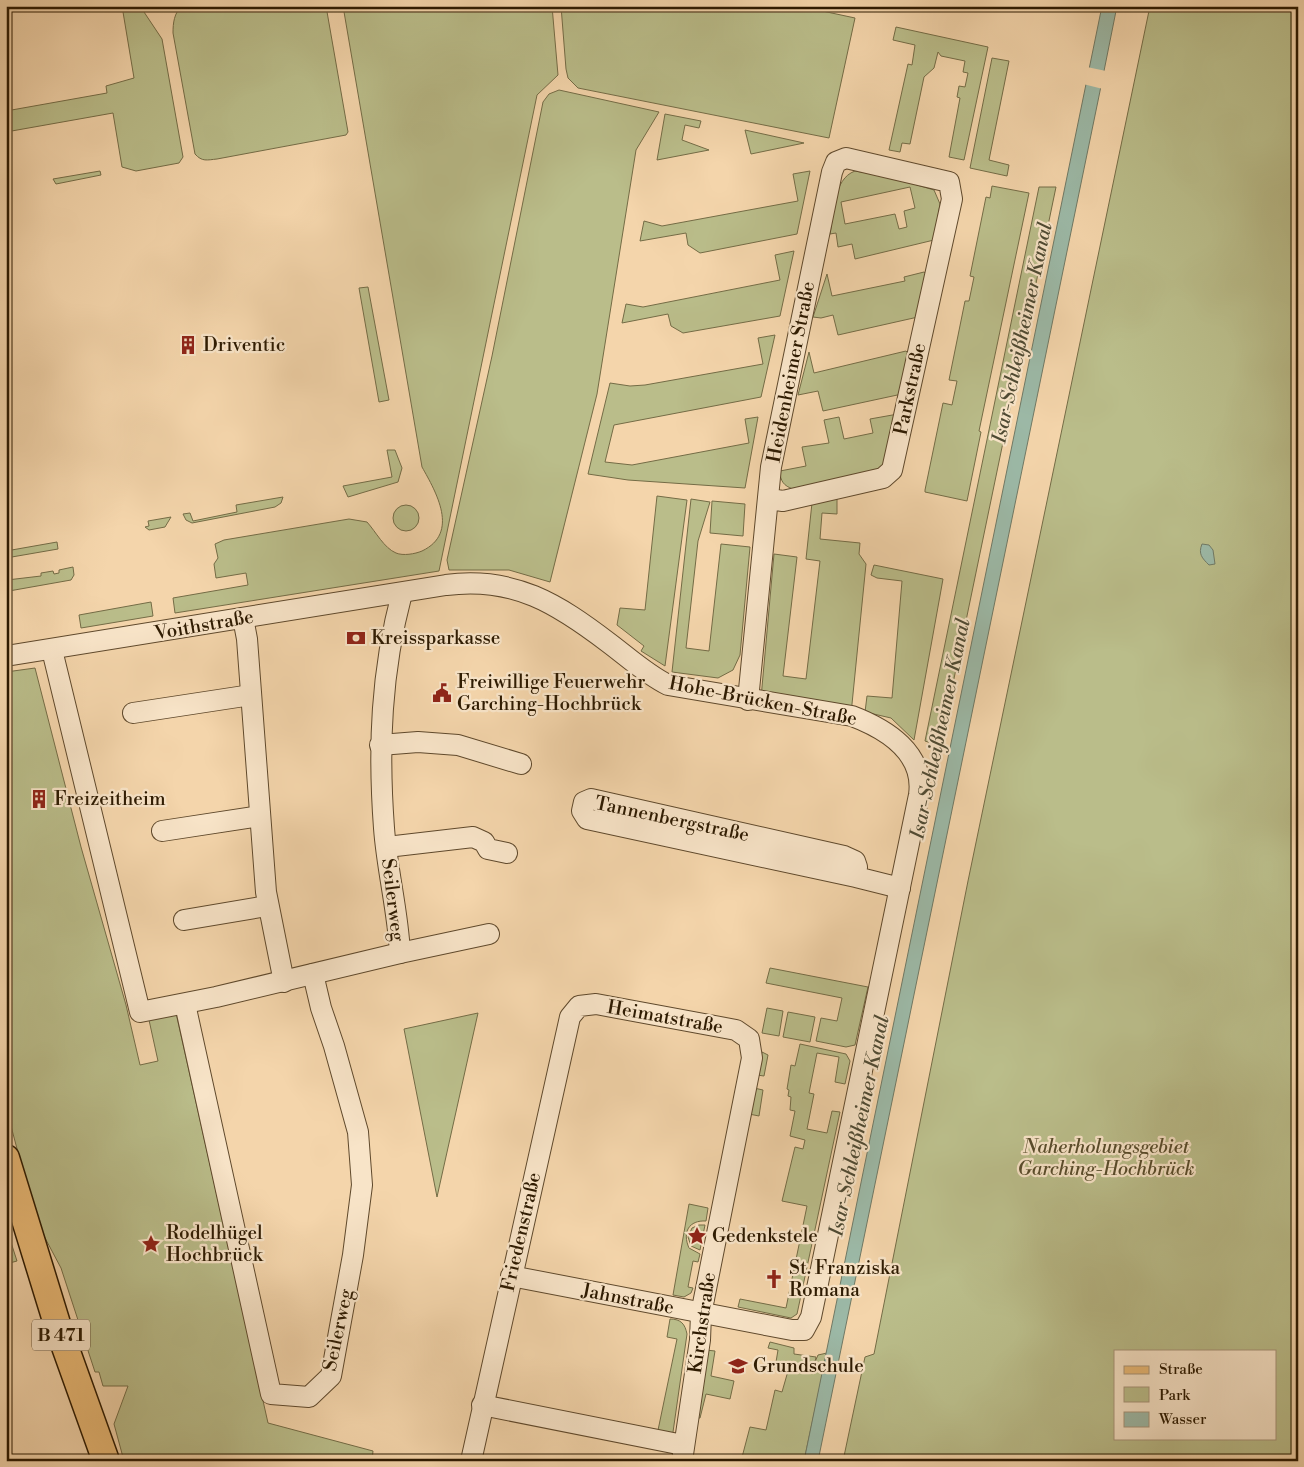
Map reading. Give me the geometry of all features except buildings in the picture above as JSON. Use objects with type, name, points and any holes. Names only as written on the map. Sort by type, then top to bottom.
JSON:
[{"type":"main road","name":"B 471","points":[[6,1158],[58,1327],[106,1461]]},
{"type":"street","name":"Heidenheimer Straße","points":[[748,700],[771,467],[826,199],[836,162],[846,158],[949,182]]},
{"type":"street","name":"Parkstraße","points":[[768,499],[782,501],[882,478],[892,470],[952,199],[949,182]]},
{"type":"street","name":"Hohe-Brücken-Straße","points":[[402,593],[465,582],[499,585],[523,592],[558,606],[610,644],[646,674],[668,685],[748,700],[852,716],[871,723],[891,735],[908,753],[917,768],[921,783],[900,888],[811,1317],[804,1330]]},
{"type":"street","name":"Voithstraße","points":[[6,656],[402,593]]},
{"type":"street","name":"Seilerweg","points":[[400,953],[387,847],[380,719],[388,663],[402,593]]},
{"type":"street","points":[[243,618],[268,906],[284,982]]},
{"type":"street","name":"Seilerweg","points":[[52,650],[140,1012],[284,982],[400,953],[489,934]]},
{"type":"street","points":[[133,713],[251,695]]},
{"type":"street","points":[[380,745],[418,742],[458,745],[521,764]]},
{"type":"street","name":"Tannenbergstraße","points":[[856,877],[857,867],[855,861],[844,856],[591,800],[584,802],[582,811],[587,819],[900,888]]},
{"type":"street","points":[[162,831],[260,816]]},
{"type":"street","name":"Seilerweg","points":[[387,847],[473,837],[484,842],[488,849],[506,853]]},
{"type":"street","points":[[184,920],[268,906]]},
{"type":"street","name":"Seilerweg","points":[[185,1004],[271,1394],[309,1397],[331,1376],[353,1255],[362,1185],[358,1132],[334,1046],[321,1008],[313,974]]},
{"type":"street","name":"Heimatstraße","points":[[579,1006],[596,1004],[736,1030],[749,1039]]},
{"type":"street","name":"Friedenstraße","points":[[470,1461],[570,1017],[579,1006]]},
{"type":"street","name":"Kirchstraße","points":[[682,1453],[700,1340],[701,1314],[752,1058],[749,1039]]},
{"type":"street","name":"Jahnstraße","points":[[511,1276],[701,1314],[792,1330],[804,1330]]},
{"type":"street","points":[[482,1405],[682,1453]]},
{"type":"green space","points":[[122,6],[140,6],[162,39],[183,157],[179,163],[136,171],[122,167],[113,113],[6,132],[6,111],[107,93],[106,86],[134,78]]},
{"type":"green space","points":[[182,6],[326,6],[348,132],[346,135],[217,159],[205,160],[198,157],[195,154],[173,33],[174,18]]},
{"type":"green space","points":[[343,6],[552,6],[558,75],[537,95],[439,571],[175,613],[173,598],[248,585],[246,573],[216,578],[214,564],[218,558],[215,544],[224,540],[349,519],[367,522],[392,551],[399,554],[413,554],[422,551],[433,543],[440,534],[442,512],[433,488],[422,467]]},
{"type":"green space","points":[[561,6],[799,6],[855,18],[829,138],[578,88],[568,78],[566,69]]},
{"type":"green space","name":"Naherholungsgebiet Garching-Hochbrück","points":[[1150,6],[1298,6],[1298,1461],[843,1461],[865,1357],[874,1354],[968,881]]},
{"type":"green space","points":[[896,27],[988,47],[964,160],[949,157],[960,98],[957,97],[959,86],[965,87],[968,73],[963,72],[965,61],[941,56],[938,52],[934,68],[924,77],[910,144],[902,143],[900,152],[889,150],[908,64],[912,65],[915,45],[893,40]]},
{"type":"green space","points":[[992,58],[1009,61],[989,160],[1009,165],[1007,176],[970,168]]},
{"type":"green space","points":[[559,90],[659,112],[636,150],[597,394],[550,582],[509,570],[449,570],[447,560],[492,356],[543,102],[549,94]]},
{"type":"green space","points":[[665,114],[701,121],[699,128],[685,125],[682,140],[709,150],[657,160]]},
{"type":"green space","points":[[745,130],[804,143],[751,154]]},
{"type":"green space","points":[[100,171],[101,175],[56,184],[53,179]]},
{"type":"green space","points":[[810,171],[797,234],[700,253],[688,245],[686,233],[640,241],[644,221],[662,226],[798,201],[793,174]]},
{"type":"green space","points":[[855,171],[887,176],[934,190],[940,204],[934,240],[855,259],[852,244],[838,247],[836,233],[830,234],[838,189],[848,175]],"holes":[[[910,187],[915,208],[904,211],[907,227],[899,229],[895,214],[845,224],[841,202]]]},
{"type":"green space","points":[[992,186],[1029,193],[979,431],[981,432],[967,501],[925,492],[925,490],[943,403],[952,405],[957,381],[949,380],[965,301],[969,301],[974,277],[970,276],[986,197],[990,198]]},
{"type":"green space","points":[[1039,187],[1056,187],[940,746],[925,741]]},
{"type":"green space","points":[[794,251],[780,316],[683,333],[671,326],[668,314],[622,323],[626,304],[643,307],[780,280],[775,255]]},
{"type":"green space","points":[[924,272],[928,275],[918,317],[838,335],[833,315],[821,318],[813,317],[827,274],[832,296],[905,281],[904,277]]},
{"type":"green space","points":[[368,287],[389,400],[379,402],[359,288]]},
{"type":"green space","points":[[775,335],[761,397],[614,425],[605,462],[632,465],[749,443],[745,419],[758,417],[745,488],[628,480],[588,474],[610,383],[630,386],[645,385],[763,364],[758,338]]},
{"type":"green space","points":[[906,351],[910,355],[902,394],[823,411],[818,391],[798,395],[809,352],[814,373]]},
{"type":"green space","points":[[898,414],[886,469],[793,489],[785,485],[782,480],[780,471],[806,466],[802,447],[829,443],[824,420],[839,417],[844,439],[873,433],[870,419]]},
{"type":"green space","points":[[387,450],[395,450],[402,468],[398,482],[348,497],[343,486],[392,477]]},
{"type":"green space","points":[[657,496],[687,500],[665,666],[641,651],[644,646],[617,625],[620,608],[645,610]]},
{"type":"green space","points":[[283,497],[281,503],[275,507],[192,523],[186,520],[183,514],[190,513],[193,521],[237,512],[236,505]]},
{"type":"green space","points":[[837,497],[837,514],[822,513],[820,539],[860,543],[859,554],[866,564],[851,714],[761,698],[774,554],[797,557],[783,676],[806,679],[820,561],[806,559],[812,503]]},
{"type":"green space","points":[[691,499],[710,502],[698,541],[686,648],[709,651],[721,544],[750,547],[740,655],[733,670],[718,678],[672,672]]},
{"type":"green space","points":[[712,501],[745,504],[743,536],[710,533]]},
{"type":"green space","points":[[406,505],[415,509],[419,518],[415,527],[406,531],[397,527],[393,518],[397,509]]},
{"type":"green space","points":[[171,517],[165,527],[149,530],[145,527],[149,526],[148,521]]},
{"type":"green space","points":[[57,542],[58,549],[6,558],[6,551]]},
{"type":"green space","points":[[874,565],[943,579],[914,740],[891,718],[865,712],[867,696],[892,698],[902,581],[877,578],[871,575]]},
{"type":"green space","points":[[73,567],[74,575],[71,580],[9,591],[7,580],[41,576],[41,573],[53,571],[54,574],[59,573],[59,570]]},
{"type":"green space","points":[[151,602],[153,616],[81,628],[79,615]]},
{"type":"green space","points":[[35,668],[81,847],[126,1005],[140,1065],[158,1061],[149,1020],[176,1013],[268,1423],[373,1451],[372,1461],[124,1461],[114,1424],[128,1386],[103,1386],[99,1372],[95,1372],[61,1268],[36,1221],[6,1107],[6,672]]},
{"type":"green space","points":[[770,968],[868,987],[855,1045],[846,1047],[816,1041],[821,1018],[837,1021],[842,998],[766,983]]},
{"type":"green space","points":[[767,1008],[783,1011],[779,1036],[762,1033]]},
{"type":"green space","points":[[788,1012],[815,1017],[810,1042],[783,1037]]},
{"type":"green space","points":[[478,1013],[437,1197],[404,1029]]},
{"type":"green space","points":[[800,1044],[846,1054],[850,1061],[845,1084],[835,1082],[839,1057],[817,1053],[809,1093],[814,1094],[807,1129],[827,1133],[832,1111],[840,1112],[797,1314],[791,1318],[738,1307],[740,1299],[786,1308],[807,1206],[782,1201],[795,1147],[803,1149],[805,1140],[790,1136],[795,1111],[790,1110],[791,1097],[788,1096],[789,1090],[787,1089],[791,1065],[795,1066]]},
{"type":"green space","points":[[762,1052],[768,1055],[764,1076],[757,1075]]},
{"type":"green space","points":[[754,1088],[763,1090],[759,1116],[749,1114]]},
{"type":"green space","points":[[689,1204],[708,1208],[706,1221],[700,1221],[691,1225],[687,1232],[686,1237],[689,1248],[700,1254],[698,1262],[693,1261],[688,1287],[693,1288],[691,1293],[684,1297],[673,1295]]},
{"type":"green space","points":[[705,1225],[700,1250],[691,1246],[688,1237],[692,1228]]},
{"type":"green space","points":[[6,1227],[17,1261],[6,1264]]},
{"type":"green space","points":[[670,1319],[682,1323],[687,1334],[673,1432],[670,1435],[657,1435],[677,1339],[667,1337]]},
{"type":"green space","points":[[770,1342],[794,1348],[794,1354],[816,1357],[815,1362],[818,1355],[827,1353],[804,1461],[741,1461],[750,1427],[766,1430],[775,1390],[782,1392],[788,1371],[775,1368],[778,1350],[768,1348]]},
{"type":"green space","points":[[706,1350],[715,1351],[711,1376],[734,1381],[730,1399],[706,1394],[700,1418],[695,1418]]},
{"type":"water","points":[[1102,6],[1117,6],[1099,96],[818,1461],[804,1461]]},
{"type":"water","points":[[1202,544],[1209,545],[1213,550],[1215,564],[1209,565],[1203,558],[1200,551]]},
{"type":"pier","points":[[1087,67],[1106,71],[1103,89],[1083,84]]},
{"type":"place","name":"Driventic","points":[[188,345]]},
{"type":"place","name":"Kreissparkasse","points":[[356,638]]},
{"type":"place","name":"Freiwillige Feuerwehr Garching-Hochbrück","points":[[442,693]]},
{"type":"place","name":"Freizeitheim","points":[[39,799]]},
{"type":"place","name":"Gedenkstele","points":[[697,1236]]},
{"type":"place","name":"Rodelhügel Hochbrück","points":[[151,1244]]},
{"type":"place","name":"St. Franziska Romana","points":[[774,1279]]},
{"type":"place","name":"Grundschule","points":[[738,1366]]},
{"type":"water label","name":"Isar-Schleißheimer Kanal","points":[[1023,333]]},
{"type":"water label","name":"Isar-Schleißheimer Kanal","points":[[941,729]]},
{"type":"water label","name":"Isar-Schleißheimer Kanal","points":[[860,1126]]}]
